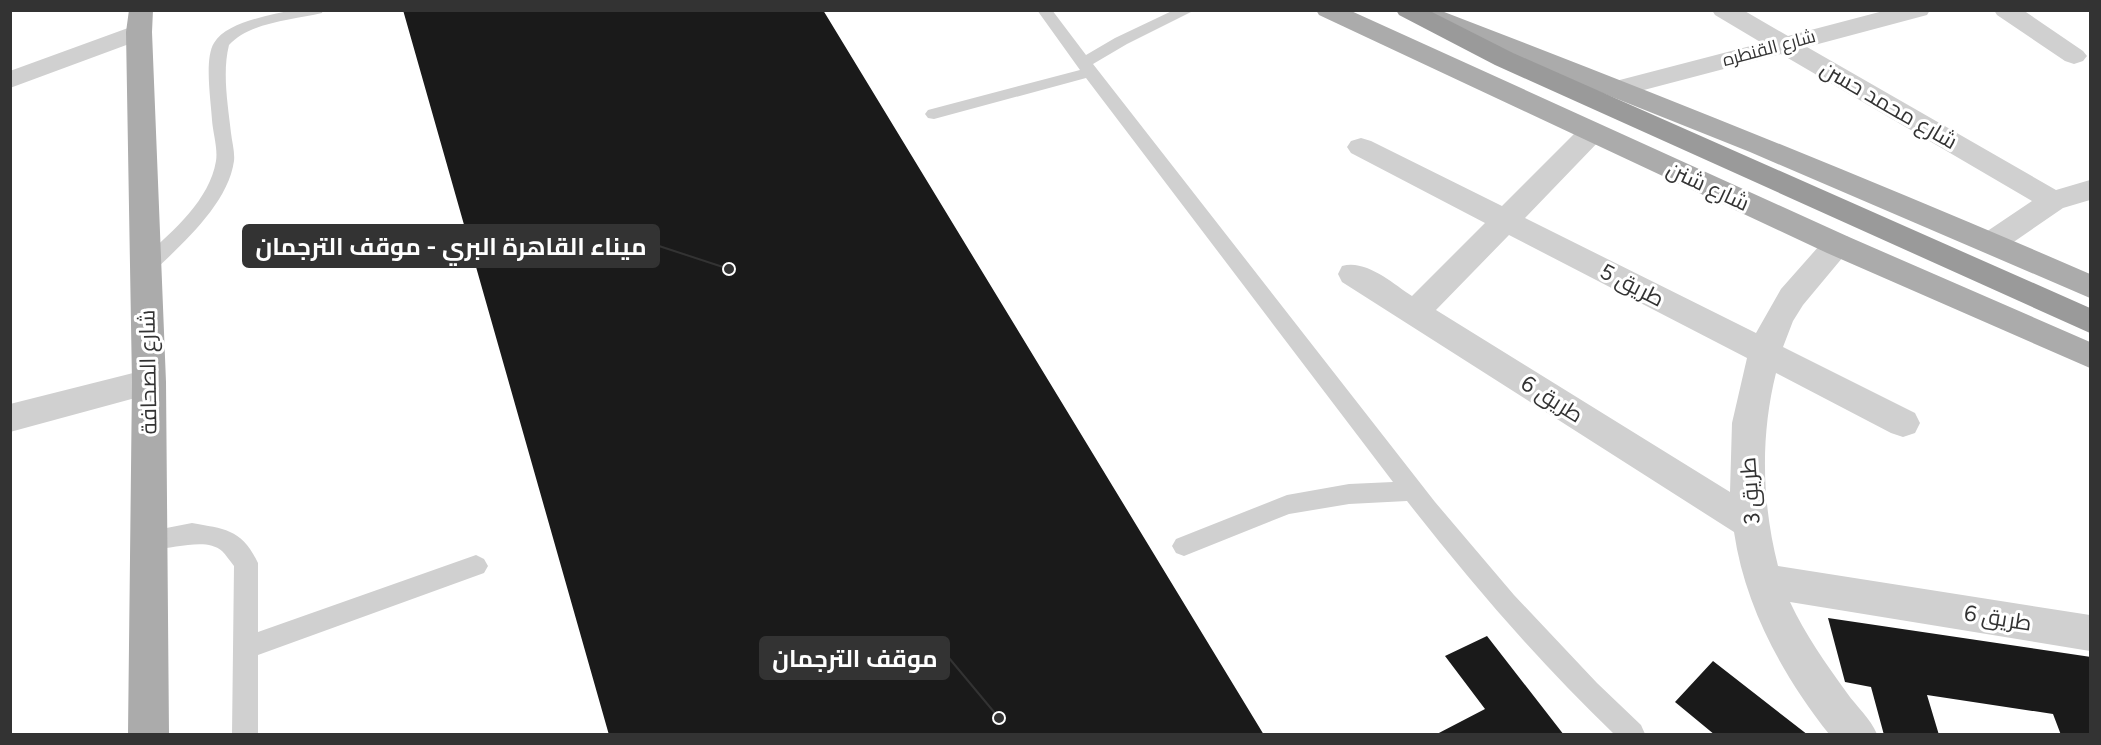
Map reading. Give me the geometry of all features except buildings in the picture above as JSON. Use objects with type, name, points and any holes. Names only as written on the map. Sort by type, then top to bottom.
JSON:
[{"type":"highway","points":[[1408,10],[1504,59],[2091,321]]},
{"type":"main road","name":"شارع شنن","points":[[1328,10],[1838,246],[2091,356]]},
{"type":"main road","points":[[1416,10],[1622,88],[2091,287]]},
{"type":"main road","name":"شارع الصحافة","points":[[140,21],[149,382],[149,735]]},
{"type":"street","name":"شارع محمد حسن","points":[[1724,10],[2053,201]]},
{"type":"street","name":"شارع القنطره","points":[[1622,88],[1918,10]]},
{"type":"street","points":[[2006,10],[2074,56]]},
{"type":"street","points":[[10,80],[140,21]]},
{"type":"street","points":[[1414,313],[1592,132]]},
{"type":"street","name":"طريق 5","points":[[1361,147],[1903,423]]},
{"type":"street","points":[[1991,243],[2053,201],[2091,190]]},
{"type":"street","name":"طريق 3","points":[[1838,246],[1802,284],[1773,331],[1755,386],[1746,450],[1751,524],[1763,580],[1790,644],[1844,723],[1856,735]]},
{"type":"street","name":"طريق 6","points":[[1353,274],[1751,524]]},
{"type":"street","points":[[10,418],[149,382]]},
{"type":"street","name":"طريق 6","points":[[1763,580],[2091,633]]},
{"type":"lane","points":[[146,267],[201,212],[221,174],[225,160],[218,60],[222,44],[236,32],[252,26],[316,10]]},
{"type":"lane","points":[[1044,10],[1412,491],[1520,620],[1600,705],[1632,735]]},
{"type":"lane","points":[[934,114],[1087,68],[1121,41],[1188,10]]},
{"type":"lane","points":[[1184,546],[1287,505],[1349,494],[1412,491]]},
{"type":"lane","points":[[149,540],[192,532],[227,540],[246,563],[245,735]]},
{"type":"lane","points":[[246,648],[476,566]]},
{"type":"place","name":"ميناء القاهرة البري - موقف الترجمان","points":[[729,269]]},
{"type":"place","name":"موقف الترجمان","points":[[999,718]]}]
